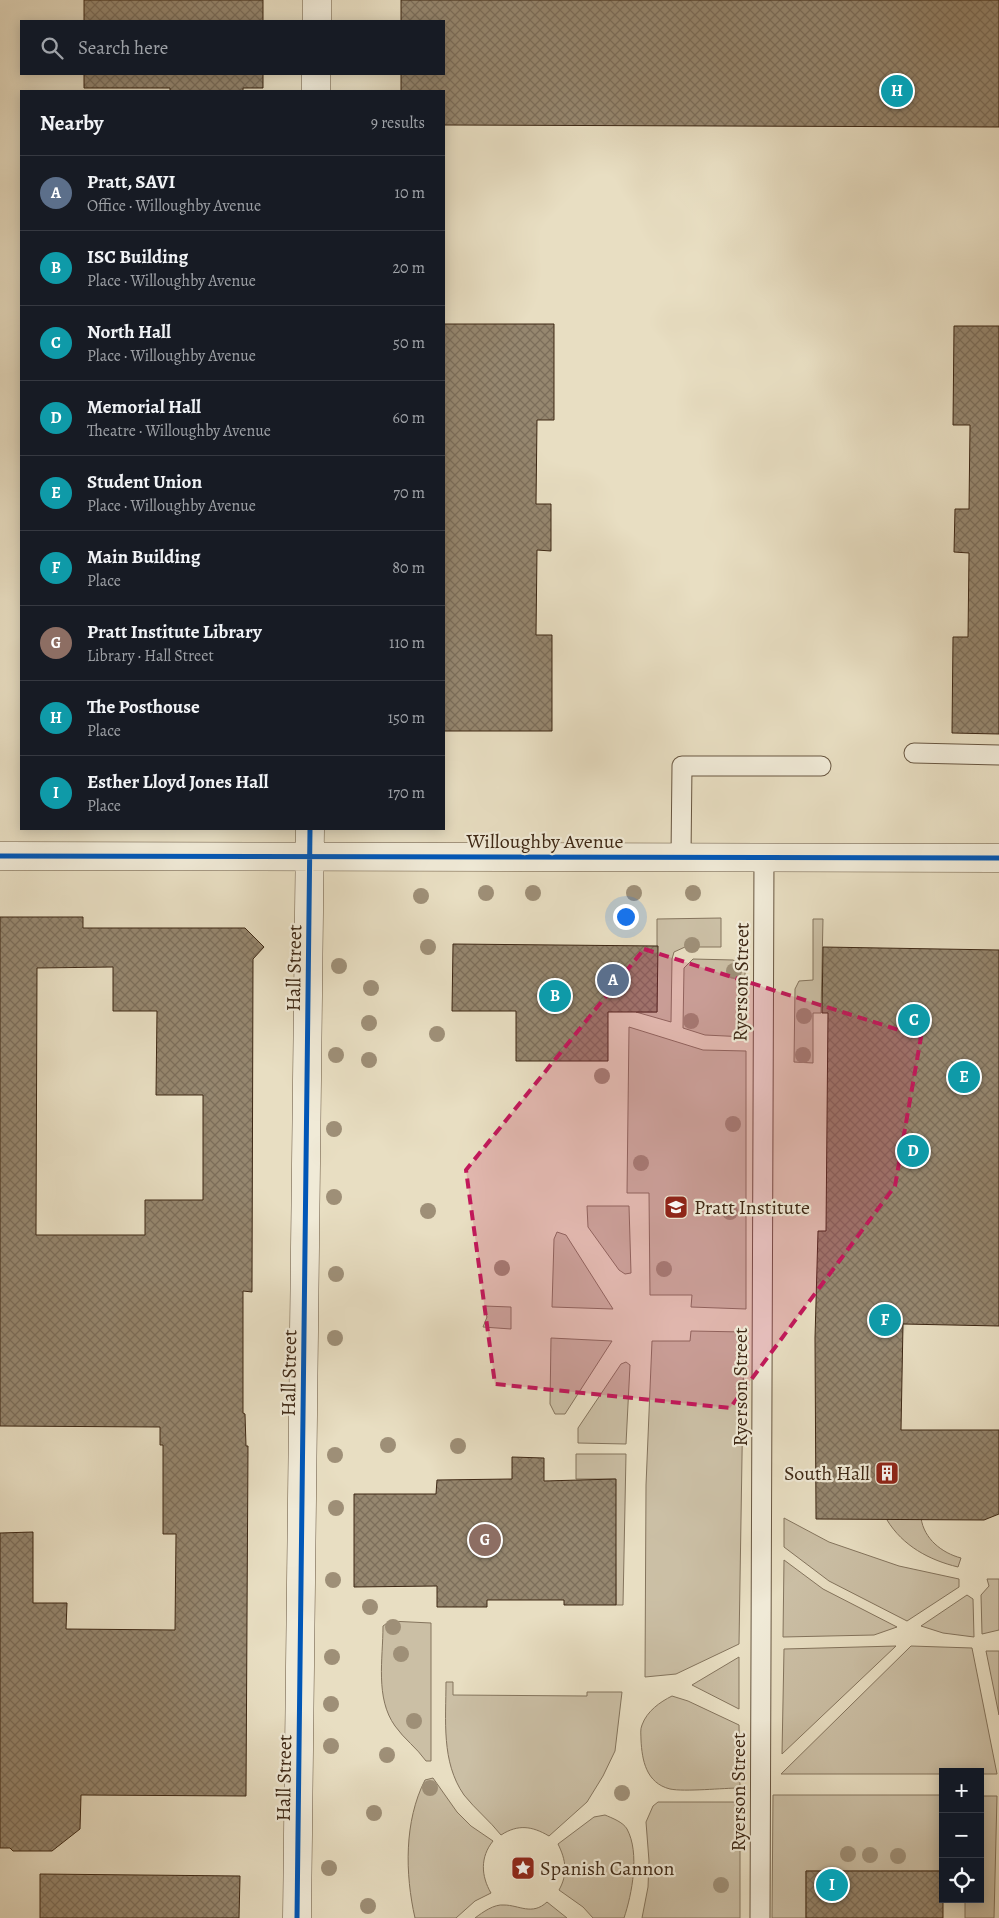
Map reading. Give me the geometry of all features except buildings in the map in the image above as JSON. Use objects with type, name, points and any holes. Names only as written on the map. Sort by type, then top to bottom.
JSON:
[{"type":"street","points":[[317,0],[317,20]]},
{"type":"street","points":[[316,75],[316,90]]},
{"type":"street","name":"Hall Street","points":[[297,1918],[310,830]]},
{"type":"street","name":"Willoughby Avenue","points":[[0,856],[764,856],[999,858]]},
{"type":"lane","points":[[914,753],[999,755]]},
{"type":"lane","points":[[681,856],[682,766],[821,766]]},
{"type":"lane","name":"Ryerson Street","points":[[760,1918],[764,856]]},
{"type":"highlighted area","points":[[644,949],[921,1037],[895,1186],[730,1408],[495,1384],[466,1170]]},
{"type":"shaded area","points":[[721,918],[721,947],[685,947],[674,952],[672,959],[671,1022],[636,1012],[657,1012],[657,919]]},
{"type":"shaded area","points":[[813,919],[823,919],[821,1013],[813,1013],[813,1063],[794,1062],[795,989],[799,981],[813,980]]},
{"type":"shaded area","points":[[693,959],[733,960],[743,965],[745,972],[746,1037],[705,1035],[683,1028],[684,968]]},
{"type":"shaded area","points":[[629,1027],[703,1050],[746,1051],[746,1309],[691,1307],[692,1295],[650,1295],[649,1193],[627,1193]]},
{"type":"shaded area","points":[[587,1206],[629,1206],[631,1273],[625,1274],[619,1270],[588,1227]]},
{"type":"shaded area","points":[[557,1232],[566,1235],[613,1309],[552,1307],[554,1239]]},
{"type":"shaded area","points":[[484,1306],[511,1307],[511,1329],[483,1327],[487,1317]]},
{"type":"shaded area","points":[[691,1331],[744,1332],[739,1644],[676,1674],[645,1677],[646,1485],[652,1341],[690,1341]]},
{"type":"shaded area","points":[[551,1338],[612,1341],[565,1414],[555,1414],[550,1404]]},
{"type":"shaded area","points":[[626,1362],[630,1365],[626,1444],[578,1443],[578,1428],[621,1364]]},
{"type":"shaded area","points":[[576,1454],[626,1454],[623,1605],[616,1605],[615,1479],[576,1479]]},
{"type":"shaded area","points":[[896,1516],[921,1518],[926,1532],[935,1544],[947,1553],[961,1558],[958,1567],[927,1556],[909,1544],[893,1529],[887,1520]]},
{"type":"shaded area","points":[[784,1518],[829,1542],[899,1566],[959,1579],[959,1587],[907,1621],[829,1581],[784,1547]]},
{"type":"shaded area","points":[[784,1560],[823,1589],[897,1627],[874,1635],[783,1637]]},
{"type":"shaded area","points":[[987,1579],[999,1579],[999,1630],[982,1634],[981,1595],[989,1586]]},
{"type":"shaded area","points":[[967,1595],[973,1599],[974,1637],[943,1633],[921,1626]]},
{"type":"shaded area","points":[[390,1621],[431,1623],[431,1761],[426,1761],[395,1726],[385,1703],[382,1691],[383,1626]]},
{"type":"shaded area","points":[[896,1646],[782,1754],[784,1649]]},
{"type":"shaded area","points":[[911,1646],[972,1648],[997,1774],[984,1774],[984,1768],[939,1768],[939,1774],[781,1774]]},
{"type":"shaded area","points":[[986,1651],[999,1651],[999,1715]]},
{"type":"shaded area","points":[[739,1657],[739,1709],[692,1685]]},
{"type":"shaded area","points":[[446,1682],[453,1682],[453,1695],[587,1696],[587,1692],[622,1692],[615,1751],[603,1776],[587,1802],[549,1836],[531,1828],[513,1829],[501,1835],[464,1795],[451,1769],[448,1755],[446,1740]]},
{"type":"shaded area","points":[[672,1696],[688,1701],[739,1725],[740,1788],[676,1790],[655,1782],[644,1763],[641,1727],[651,1711]]},
{"type":"shaded area","points":[[433,1778],[457,1812],[471,1826],[493,1841],[486,1853],[483,1867],[485,1880],[491,1893],[475,1901],[456,1918],[415,1918],[409,1884],[408,1848],[413,1813],[425,1780]]},
{"type":"shaded area","points":[[773,1795],[939,1795],[939,1871],[806,1871],[806,1918],[772,1918]]},
{"type":"shaded area","points":[[984,1796],[997,1796],[994,1918],[965,1918],[965,1903],[984,1903]]},
{"type":"shaded area","points":[[658,1802],[740,1802],[740,1918],[642,1918],[648,1887],[649,1861],[646,1822],[653,1806]]},
{"type":"shaded area","points":[[605,1815],[623,1824],[631,1839],[634,1861],[632,1886],[624,1918],[593,1918],[583,1907],[559,1890],[564,1878],[565,1867],[558,1844],[594,1817]]},
{"type":"shaded area","points":[[547,1902],[567,1918],[475,1918],[485,1911],[500,1905],[531,1909]]},
{"type":"cycle path","points":[[297,1918],[310,830]]},
{"type":"cycle path","points":[[0,856],[999,858]]},
{"type":"place","name":"The Posthouse","points":[[897,91]]},
{"type":"place","name":"Pratt, SAVI","points":[[613,980]]},
{"type":"place","name":"ISC Building","points":[[555,996]]},
{"type":"place","name":"North Hall","points":[[914,1020]]},
{"type":"place","name":"Student Union","points":[[964,1077]]},
{"type":"place","name":"Memorial Hall","points":[[913,1151]]},
{"type":"place","name":"Pratt Institute","points":[[676,1207]]},
{"type":"place","name":"Main Building","points":[[885,1320]]},
{"type":"place","name":"South Hall","points":[[887,1473]]},
{"type":"place","name":"Pratt Institute Library","points":[[485,1540]]},
{"type":"place","name":"Spanish Cannon","points":[[523,1868]]},
{"type":"place","name":"Esther Lloyd Jones Hall","points":[[832,1885]]}]
